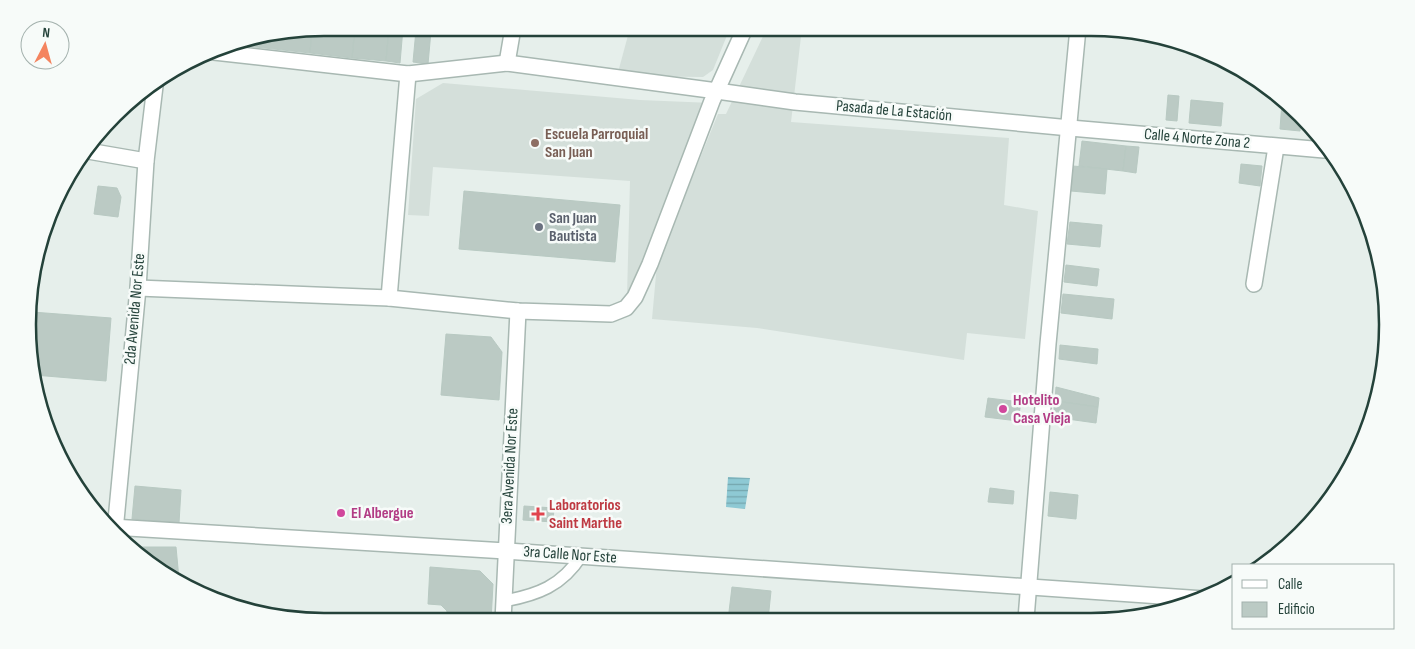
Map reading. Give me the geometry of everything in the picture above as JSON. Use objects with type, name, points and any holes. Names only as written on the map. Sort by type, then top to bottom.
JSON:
[{"type":"street","points":[[507,63],[512,36]]},
{"type":"street","points":[[138,288],[389,298],[518,311],[610,314],[626,308],[634,297],[650,264],[717,90],[741,36]]},
{"type":"street","points":[[1027,613],[1048,344],[1077,36]]},
{"type":"street","name":"Pasada de La Estación","points":[[227,54],[408,74],[507,63],[795,102],[1070,128]]},
{"type":"street","points":[[389,298],[408,74]]},
{"type":"street","name":"2da Avenida Nor Este","points":[[115,522],[138,288],[146,160],[154,92]]},
{"type":"street","name":"Calle 4 Norte Zona 2","points":[[1070,128],[1320,150]]},
{"type":"street","points":[[1254,284],[1276,147]]},
{"type":"street","points":[[94,152],[146,160]]},
{"type":"street","name":"3era Avenida Nor Este","points":[[503,613],[518,311]]},
{"type":"street","name":"3ra Calle Nor Este","points":[[121,528],[506,551],[1029,588]]},
{"type":"street","points":[[1029,588],[1181,598]]},
{"type":"lane","points":[[504,601],[530,597],[546,590],[575,566],[581,556]]},
{"type":"shaded area","points":[[628,36],[727,36],[713,70],[703,77],[617,76]]},
{"type":"shaded area","points":[[763,36],[801,36],[791,122],[1009,138],[1004,205],[1038,211],[1025,339],[967,333],[964,360],[757,328],[652,319],[657,264],[718,114],[726,114]]},
{"type":"shaded area","points":[[443,83],[640,100],[712,103],[634,297],[627,296],[630,181],[433,167],[429,216],[408,215],[416,99]]},
{"type":"water","points":[[728,477],[750,478],[745,509],[726,507]]},
{"type":"building","points":[[354,36],[388,36],[386,61],[352,58]]},
{"type":"building","points":[[354,36],[352,58],[310,53],[311,37]]},
{"type":"building","points":[[388,36],[402,36],[400,63],[386,61]]},
{"type":"building","points":[[415,36],[431,36],[428,64],[413,62]]},
{"type":"building","points":[[311,37],[310,53],[249,46]]},
{"type":"building","points":[[1168,95],[1179,96],[1177,121],[1166,120]]},
{"type":"building","points":[[1191,100],[1223,103],[1221,126],[1189,123]]},
{"type":"building","points":[[1282,109],[1300,127],[1300,131],[1280,129]]},
{"type":"building","points":[[1082,141],[1126,146],[1123,171],[1079,166]]},
{"type":"building","points":[[1126,146],[1139,147],[1136,173],[1123,171]]},
{"type":"building","points":[[1241,164],[1262,166],[1260,186],[1239,183]]},
{"type":"building","points":[[1073,166],[1107,169],[1105,194],[1071,191]]},
{"type":"building","points":[[98,186],[117,188],[121,197],[118,217],[94,214]]},
{"type":"building","name":"San Juan Bautista","points":[[464,191],[620,205],[615,262],[459,249]]},
{"type":"building","points":[[1070,222],[1102,225],[1100,247],[1067,244]]},
{"type":"building","points":[[1066,265],[1099,269],[1097,286],[1064,282]]},
{"type":"building","points":[[1063,294],[1114,299],[1112,319],[1061,313]]},
{"type":"building","points":[[37,312],[111,318],[106,381],[41,376],[37,343]]},
{"type":"building","points":[[446,334],[491,337],[502,352],[499,400],[441,395]]},
{"type":"building","points":[[1060,345],[1098,349],[1097,364],[1059,359]]},
{"type":"building","points":[[1056,387],[1099,398],[1098,407],[1055,401]]},
{"type":"building","name":"Hotelito Casa Vieja","points":[[988,398],[1021,402],[1018,421],[985,417]]},
{"type":"building","points":[[1055,401],[1098,407],[1096,423],[1053,417]]},
{"type":"building","points":[[135,486],[181,490],[179,523],[132,519]]},
{"type":"building","points":[[990,488],[1014,491],[1013,504],[988,502]]},
{"type":"building","points":[[1050,492],[1078,495],[1076,519],[1048,516]]},
{"type":"building","name":"Laboratorios Saint Marthe","points":[[524,506],[554,508],[553,522],[523,520]]},
{"type":"building","points":[[142,547],[176,547],[178,573]]},
{"type":"building","points":[[430,567],[480,571],[493,584],[491,613],[447,613],[441,605],[428,604]]},
{"type":"building","points":[[732,587],[771,591],[769,613],[729,613]]},
{"type":"place","name":"Escuela Parroquial San Juan","points":[[535,143]]},
{"type":"place","name":"San Juan Bautista","points":[[539,227]]},
{"type":"place","name":"Hotelito Casa Vieja","points":[[1003,409]]},
{"type":"place","name":"El Albergue","points":[[341,513]]},
{"type":"place","name":"Laboratorios Saint Marthe","points":[[538,514]]}]
